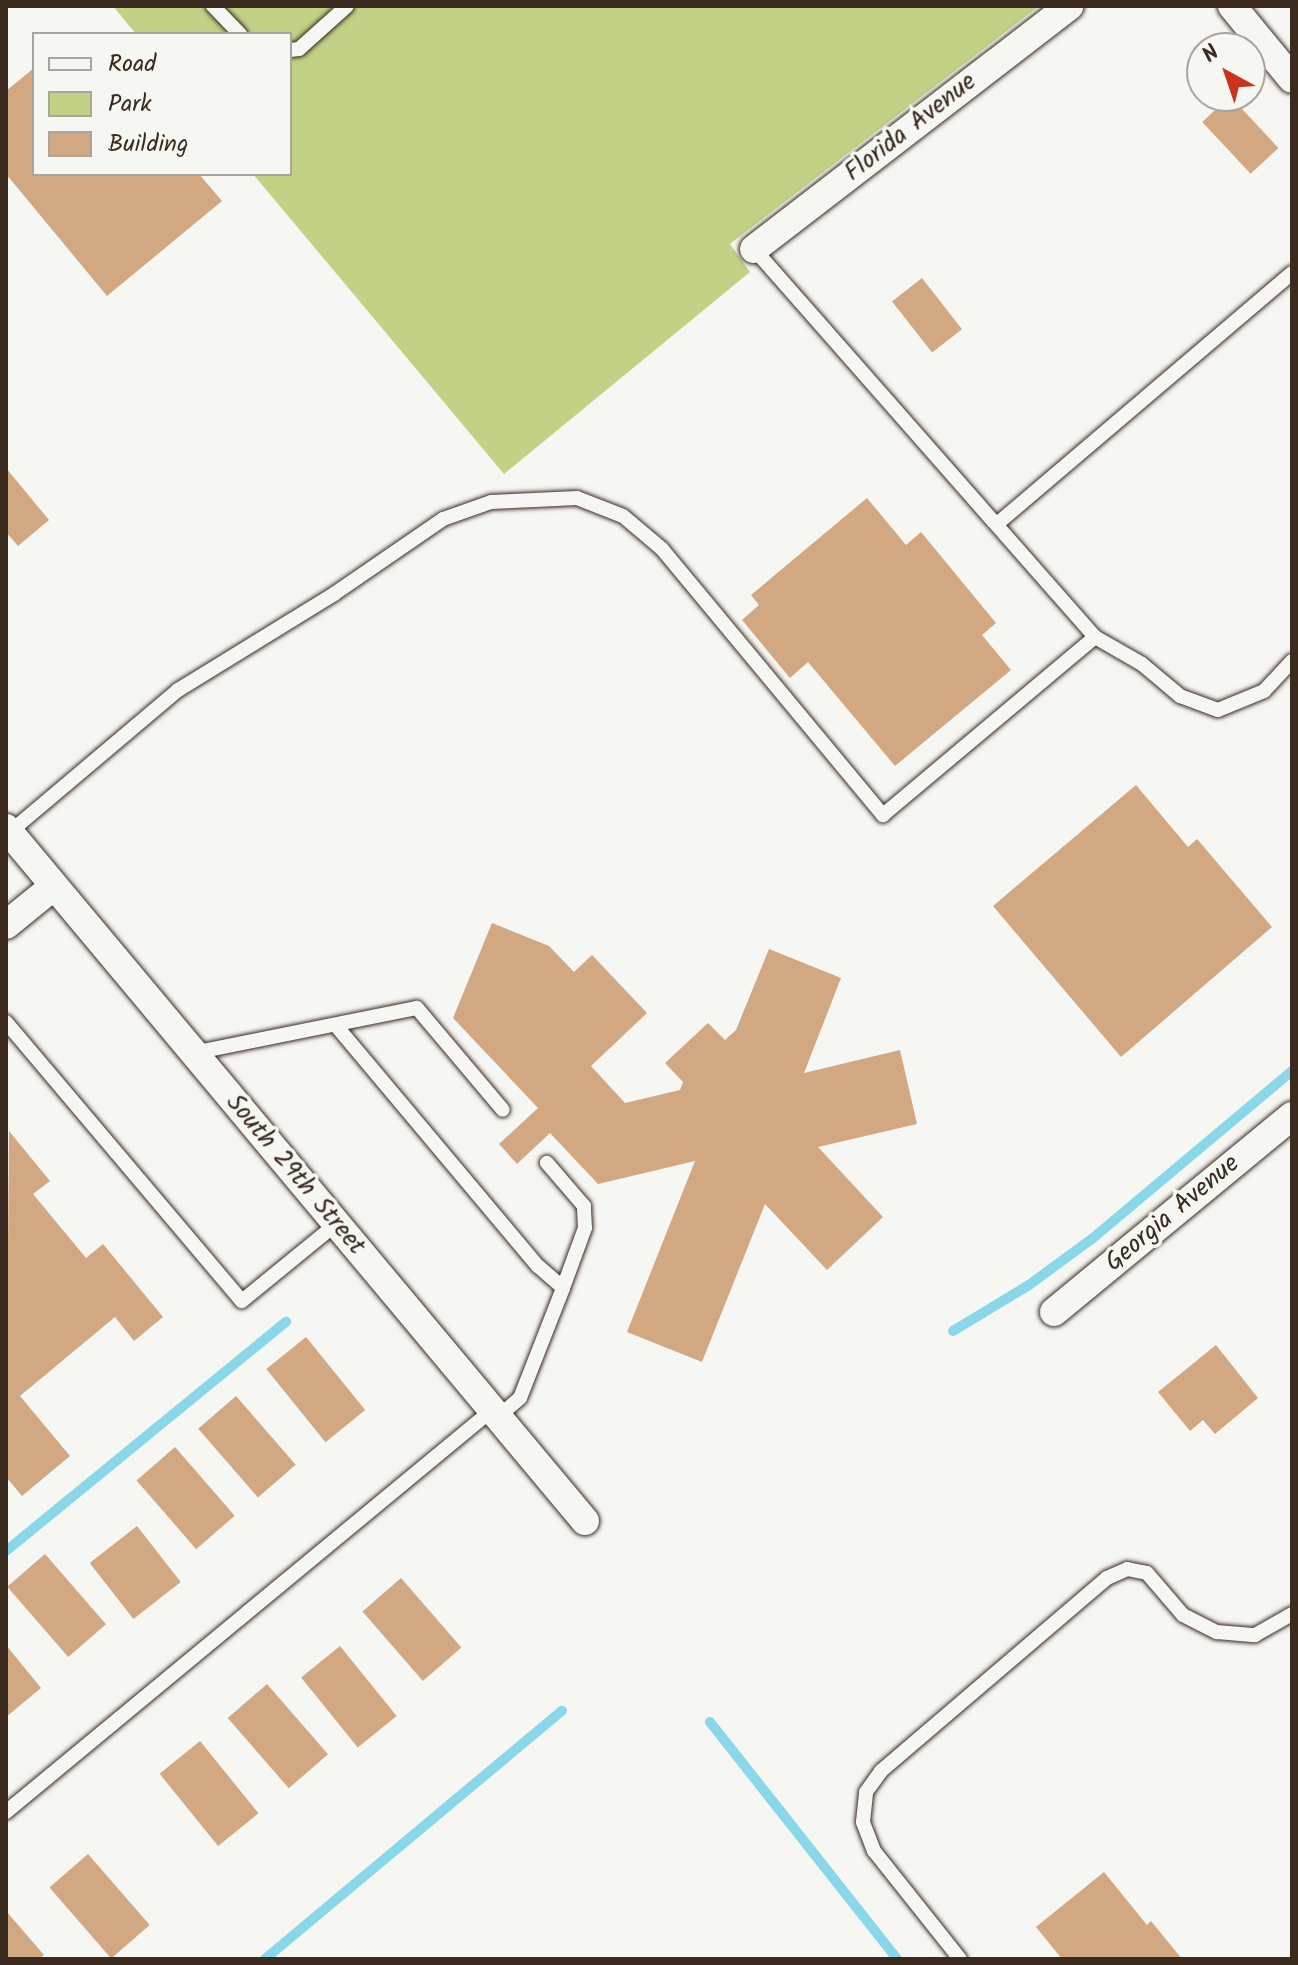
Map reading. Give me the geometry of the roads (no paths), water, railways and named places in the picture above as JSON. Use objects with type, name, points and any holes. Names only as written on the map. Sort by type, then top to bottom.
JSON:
[{"type":"street","name":"Florida Avenue","points":[[754,249],[1069,6]]},
{"type":"street","points":[[1232,6],[1292,79]]},
{"type":"street","name":"South 29th Street","points":[[8,830],[585,1521]]},
{"type":"street","points":[[6,925],[53,887]]},
{"type":"street","name":"Georgia Avenue","points":[[1054,1312],[1292,1116]]},
{"type":"lane","points":[[213,6],[238,32]]},
{"type":"lane","points":[[292,50],[299,49],[341,8]]},
{"type":"lane","points":[[754,249],[1095,637],[1142,664],[1180,696],[1218,710],[1264,691],[1292,661]]},
{"type":"lane","points":[[997,524],[1292,273]]},
{"type":"lane","points":[[8,830],[178,690],[334,594],[443,519],[491,502],[577,498],[623,516],[662,549],[883,815],[1095,637]]},
{"type":"lane","points":[[193,1053],[338,1028],[417,1008],[503,1110]]},
{"type":"lane","points":[[6,1022],[242,1301],[336,1224]]},
{"type":"lane","points":[[338,1028],[538,1266],[563,1288]]},
{"type":"lane","points":[[6,1812],[495,1414],[520,1398],[585,1228],[584,1206],[547,1163]]},
{"type":"lane","points":[[960,1959],[874,1851],[863,1822],[866,1792],[881,1771],[1107,1578],[1127,1569],[1147,1573],[1183,1615],[1217,1632],[1255,1635],[1292,1614]]},
{"type":"waterway","points":[[953,1331],[1029,1285],[1093,1238],[1292,1071]]},
{"type":"waterway","points":[[6,1551],[286,1322]]},
{"type":"waterway","points":[[265,1959],[562,1711]]},
{"type":"waterway","points":[[710,1722],[897,1959]]}]
